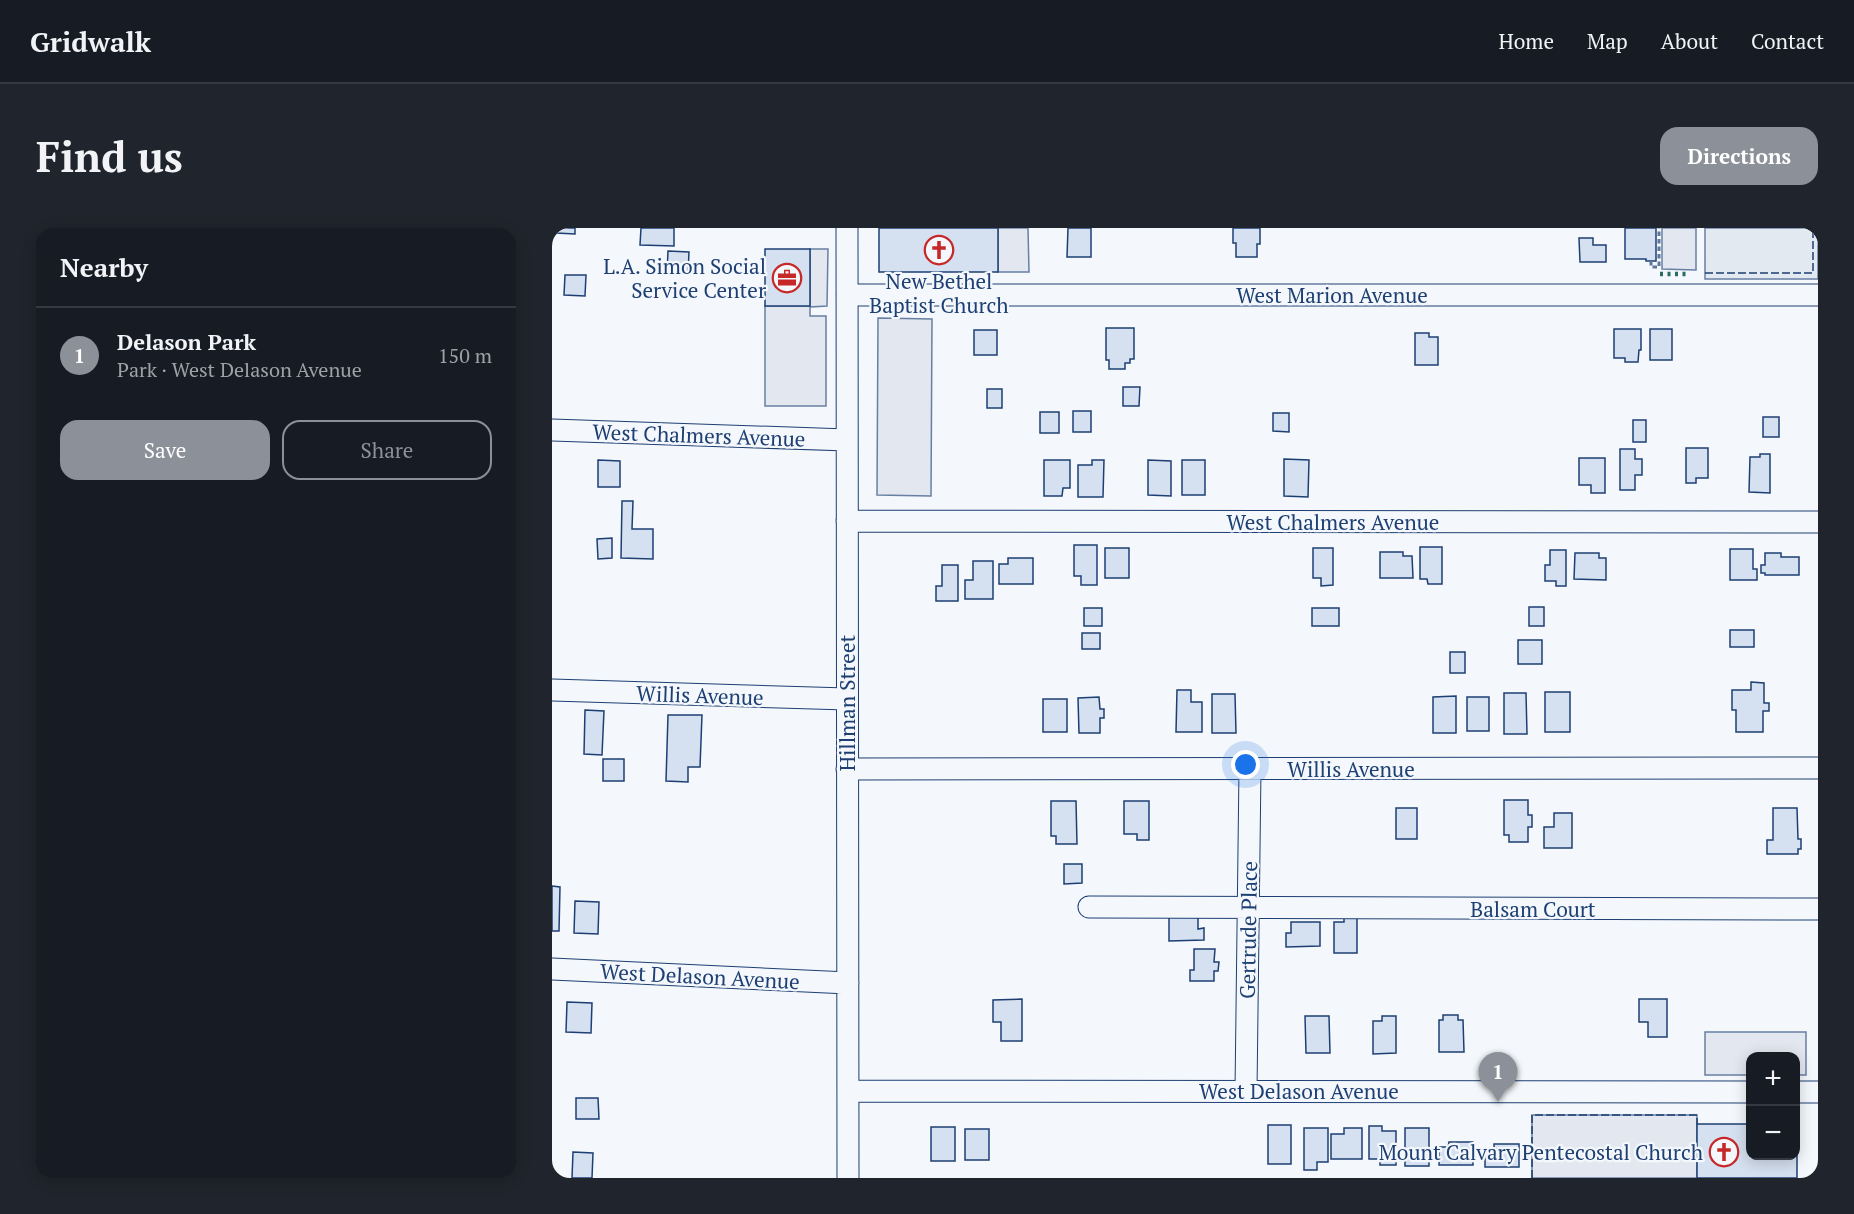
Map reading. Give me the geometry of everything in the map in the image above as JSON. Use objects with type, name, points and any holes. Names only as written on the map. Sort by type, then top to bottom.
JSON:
[{"type":"street","name":"Hillman Street","points":[[847,228],[848,1178]]},
{"type":"street","name":"West Marion Avenue","points":[[847,295],[1818,296]]},
{"type":"street","name":"West Chalmers Avenue","points":[[552,430],[847,440]]},
{"type":"street","name":"West Chalmers Avenue","points":[[847,521],[1818,522]]},
{"type":"street","name":"Willis Avenue","points":[[552,690],[847,699]]},
{"type":"street","name":"Willis Avenue","points":[[847,769],[1818,768]]},
{"type":"street","name":"Gertrude Place","points":[[1246,1091],[1250,769]]},
{"type":"street","name":"Balsam Court","points":[[1089,907],[1818,909]]},
{"type":"street","name":"West Delason Avenue","points":[[552,969],[848,983]]},
{"type":"street","name":"West Delason Avenue","points":[[848,1091],[1746,1092]]},
{"type":"street","points":[[1800,1092],[1818,1092]]},
{"type":"path","points":[[1651,261],[1651,267],[1659,267],[1659,228]]},
{"type":"shaded area","points":[[998,228],[1028,228],[1029,272],[998,272]]},
{"type":"shaded area","points":[[1662,228],[1696,228],[1696,270],[1662,269]]},
{"type":"shaded area","points":[[1705,228],[1818,228],[1818,279],[1705,279]]},
{"type":"shaded area","points":[[810,249],[828,249],[827,306],[810,307],[810,316],[826,316],[826,406],[765,406],[765,306],[810,306]]},
{"type":"shaded area","points":[[878,318],[932,319],[931,496],[877,495]]},
{"type":"shaded area","points":[[1705,1032],[1806,1032],[1806,1075],[1800,1075],[1800,1052],[1746,1052],[1746,1075],[1705,1075]]},
{"type":"shaded area","points":[[1532,1115],[1697,1115],[1697,1178],[1532,1178]]},
{"type":"building","points":[[556,228],[575,228],[575,234],[556,233]]},
{"type":"building","points":[[641,228],[674,228],[674,246],[640,245]]},
{"type":"building","name":"New Bethel Baptist Church","points":[[879,228],[998,228],[998,272],[879,272]]},
{"type":"building","points":[[1068,228],[1091,228],[1091,257],[1067,257]]},
{"type":"building","points":[[1233,228],[1260,228],[1257,257],[1236,257]]},
{"type":"building","points":[[1625,228],[1656,228],[1656,261],[1625,259]]},
{"type":"building","points":[[1579,238],[1593,238],[1593,245],[1606,245],[1606,262],[1580,262]]},
{"type":"building","name":"L.A. Simon Social Service Center","points":[[765,249],[810,249],[810,306],[765,306]]},
{"type":"building","points":[[668,251],[689,252],[688,273],[667,272]]},
{"type":"building","points":[[565,275],[586,275],[585,296],[564,295]]},
{"type":"building","points":[[1106,328],[1134,328],[1134,359],[1130,359],[1130,363],[1125,363],[1125,369],[1109,369],[1109,360],[1106,360]]},
{"type":"building","points":[[1614,329],[1641,329],[1641,350],[1639,350],[1638,362],[1625,362],[1625,358],[1614,358]]},
{"type":"building","points":[[1650,329],[1672,329],[1672,360],[1650,360]]},
{"type":"building","points":[[974,330],[997,330],[997,355],[974,355]]},
{"type":"building","points":[[1415,333],[1429,333],[1429,337],[1438,337],[1438,365],[1415,365]]},
{"type":"building","points":[[1123,387],[1140,387],[1139,406],[1123,406]]},
{"type":"building","points":[[987,389],[1002,389],[1002,408],[987,408]]},
{"type":"building","points":[[1073,411],[1091,411],[1091,432],[1073,432]]},
{"type":"building","points":[[1040,412],[1059,412],[1059,433],[1040,433]]},
{"type":"building","points":[[1273,413],[1289,413],[1289,432],[1273,431]]},
{"type":"building","points":[[1763,417],[1779,417],[1779,437],[1763,437]]},
{"type":"building","points":[[1633,420],[1646,420],[1646,442],[1633,442]]},
{"type":"building","points":[[1686,448],[1708,448],[1708,478],[1696,478],[1696,483],[1686,483]]},
{"type":"building","points":[[1620,449],[1635,449],[1635,459],[1642,459],[1642,475],[1635,475],[1635,490],[1620,490]]},
{"type":"building","points":[[1760,454],[1770,454],[1770,493],[1749,492],[1750,457],[1760,457]]},
{"type":"building","points":[[1579,458],[1605,458],[1605,493],[1591,493],[1591,485],[1579,485]]},
{"type":"building","points":[[1284,459],[1309,460],[1308,497],[1284,496]]},
{"type":"building","points":[[598,460],[620,461],[620,487],[598,487]]},
{"type":"building","points":[[1044,460],[1070,460],[1070,488],[1063,488],[1062,496],[1044,496]]},
{"type":"building","points":[[1092,460],[1104,460],[1103,497],[1078,497],[1078,465],[1092,465]]},
{"type":"building","points":[[1148,460],[1171,461],[1171,496],[1148,495]]},
{"type":"building","points":[[1182,460],[1205,460],[1205,495],[1182,495]]},
{"type":"building","points":[[622,501],[633,501],[632,529],[653,529],[653,559],[621,558]]},
{"type":"building","points":[[612,538],[612,558],[598,559],[597,539]]},
{"type":"building","points":[[1074,545],[1097,545],[1097,585],[1081,585],[1081,576],[1074,576]]},
{"type":"building","points":[[1420,547],[1442,547],[1442,584],[1428,584],[1427,579],[1420,579]]},
{"type":"building","points":[[1105,548],[1129,548],[1129,578],[1105,578]]},
{"type":"building","points":[[1313,548],[1333,548],[1333,585],[1321,586],[1321,578],[1313,578]]},
{"type":"building","points":[[1730,549],[1753,549],[1753,569],[1757,569],[1757,580],[1730,580]]},
{"type":"building","points":[[1550,550],[1566,550],[1566,586],[1556,586],[1556,581],[1545,581],[1545,565],[1550,565]]},
{"type":"building","points":[[1380,552],[1403,552],[1403,556],[1412,556],[1413,578],[1380,578]]},
{"type":"building","points":[[1575,553],[1599,553],[1599,558],[1606,558],[1606,580],[1574,579]]},
{"type":"building","points":[[1765,553],[1781,553],[1781,557],[1799,557],[1799,575],[1761,573],[1761,565],[1765,565]]},
{"type":"building","points":[[1008,558],[1033,558],[1033,584],[999,584],[999,564],[1008,564]]},
{"type":"building","points":[[973,561],[993,561],[993,599],[965,599],[965,580],[973,580]]},
{"type":"building","points":[[942,565],[958,565],[958,601],[936,601],[936,586],[942,586]]},
{"type":"building","points":[[1529,607],[1544,607],[1544,626],[1529,626]]},
{"type":"building","points":[[1084,608],[1102,608],[1102,626],[1084,626]]},
{"type":"building","points":[[1312,608],[1339,608],[1339,626],[1312,626]]},
{"type":"building","points":[[1730,630],[1754,630],[1754,647],[1730,647]]},
{"type":"building","points":[[1082,633],[1100,633],[1100,649],[1082,649]]},
{"type":"building","points":[[1518,640],[1542,640],[1542,664],[1518,664]]},
{"type":"building","points":[[1450,652],[1465,652],[1465,673],[1450,673]]},
{"type":"building","points":[[1751,682],[1764,683],[1764,703],[1769,703],[1769,711],[1763,711],[1763,732],[1736,732],[1736,710],[1732,710],[1732,690],[1751,690]]},
{"type":"building","points":[[1177,690],[1191,690],[1191,702],[1202,702],[1202,732],[1176,732]]},
{"type":"building","points":[[1545,692],[1570,692],[1570,732],[1545,732]]},
{"type":"building","points":[[1504,693],[1526,693],[1527,734],[1504,734]]},
{"type":"building","points":[[1212,694],[1235,694],[1236,733],[1212,733]]},
{"type":"building","points":[[1456,696],[1456,733],[1433,733],[1433,697]]},
{"type":"building","points":[[1099,697],[1100,709],[1104,709],[1104,718],[1100,718],[1100,733],[1079,733],[1078,698]]},
{"type":"building","points":[[1467,697],[1489,697],[1489,731],[1467,731]]},
{"type":"building","points":[[1043,699],[1067,699],[1067,732],[1043,732]]},
{"type":"building","points":[[585,710],[604,711],[602,755],[584,754]]},
{"type":"building","points":[[668,715],[702,715],[700,767],[688,767],[688,782],[666,781]]},
{"type":"building","points":[[603,759],[624,759],[624,781],[603,781]]},
{"type":"building","points":[[1504,800],[1528,800],[1528,815],[1532,815],[1532,827],[1528,827],[1528,842],[1509,842],[1509,835],[1504,835]]},
{"type":"building","points":[[1051,801],[1076,801],[1077,844],[1056,844],[1056,836],[1051,836]]},
{"type":"building","points":[[1124,801],[1149,801],[1149,840],[1137,840],[1137,834],[1124,834]]},
{"type":"building","points":[[1396,808],[1417,808],[1417,839],[1396,839]]},
{"type":"building","points":[[1773,808],[1797,808],[1798,839],[1801,839],[1801,849],[1798,849],[1798,854],[1767,854],[1767,840],[1773,840]]},
{"type":"building","points":[[1554,813],[1572,813],[1572,848],[1544,848],[1544,827],[1554,827]]},
{"type":"building","points":[[1064,864],[1082,864],[1082,883],[1064,884]]},
{"type":"building","points":[[552,886],[560,887],[559,931],[552,931]]},
{"type":"building","points":[[575,901],[599,902],[598,934],[574,933]]},
{"type":"building","points":[[1344,914],[1357,914],[1357,953],[1334,953],[1334,922],[1344,922]]},
{"type":"building","points":[[1169,917],[1198,917],[1198,929],[1204,928],[1204,940],[1169,941]]},
{"type":"building","points":[[1291,922],[1320,922],[1320,946],[1286,947],[1286,933],[1291,933]]},
{"type":"building","points":[[1194,949],[1215,949],[1214,962],[1219,962],[1218,971],[1214,971],[1214,981],[1190,981],[1190,970],[1194,970]]},
{"type":"building","points":[[1022,999],[1022,1041],[1001,1041],[1001,1022],[993,1022],[993,1000]]},
{"type":"building","points":[[1639,999],[1667,999],[1667,1037],[1648,1037],[1648,1022],[1639,1022]]},
{"type":"building","points":[[567,1002],[592,1003],[591,1033],[566,1032]]},
{"type":"building","points":[[1443,1015],[1458,1015],[1458,1020],[1463,1020],[1464,1052],[1439,1052],[1439,1020],[1443,1020]]},
{"type":"building","points":[[1305,1016],[1329,1016],[1330,1053],[1306,1053]]},
{"type":"building","points":[[1382,1016],[1396,1016],[1396,1053],[1373,1054],[1373,1021],[1382,1021]]},
{"type":"building","points":[[576,1098],[598,1098],[599,1119],[576,1119]]},
{"type":"building","name":"Mount Calvary Pentecostal Church","points":[[1697,1124],[1746,1124],[1746,1160],[1797,1160],[1797,1178],[1697,1178]]},
{"type":"building","points":[[1268,1125],[1291,1125],[1291,1164],[1268,1164]]},
{"type":"building","points":[[1369,1126],[1382,1126],[1382,1131],[1396,1131],[1396,1165],[1380,1165],[1380,1159],[1369,1159]]},
{"type":"building","points":[[931,1127],[955,1127],[955,1161],[931,1161]]},
{"type":"building","points":[[1304,1128],[1328,1128],[1328,1162],[1317,1162],[1317,1170],[1304,1170]]},
{"type":"building","points":[[1344,1128],[1362,1128],[1362,1159],[1331,1159],[1331,1134],[1344,1134]]},
{"type":"building","points":[[1405,1128],[1429,1128],[1429,1166],[1405,1166]]},
{"type":"building","points":[[965,1129],[989,1129],[989,1160],[965,1160]]},
{"type":"building","points":[[1449,1142],[1473,1142],[1473,1165],[1439,1165],[1439,1147],[1448,1147]]},
{"type":"building","points":[[1494,1144],[1519,1144],[1519,1167],[1485,1167],[1485,1149],[1494,1149]]},
{"type":"building","points":[[573,1152],[593,1153],[592,1178],[572,1178]]},
{"type":"hedge","points":[[1660,274],[1686,274]]},
{"type":"fence","points":[[1705,273],[1813,273],[1813,228]]},
{"type":"fence","points":[[1532,1178],[1532,1115],[1697,1115],[1697,1124]]},
{"type":"place","name":"New Bethel Baptist Church","points":[[939,250]]},
{"type":"place","name":"L.A. Simon Social Service Center","points":[[787,278]]},
{"type":"place","name":"Delason Park","points":[[1498,1102]]},
{"type":"place","name":"Mount Calvary Pentecostal Church","points":[[1724,1152]]}]
